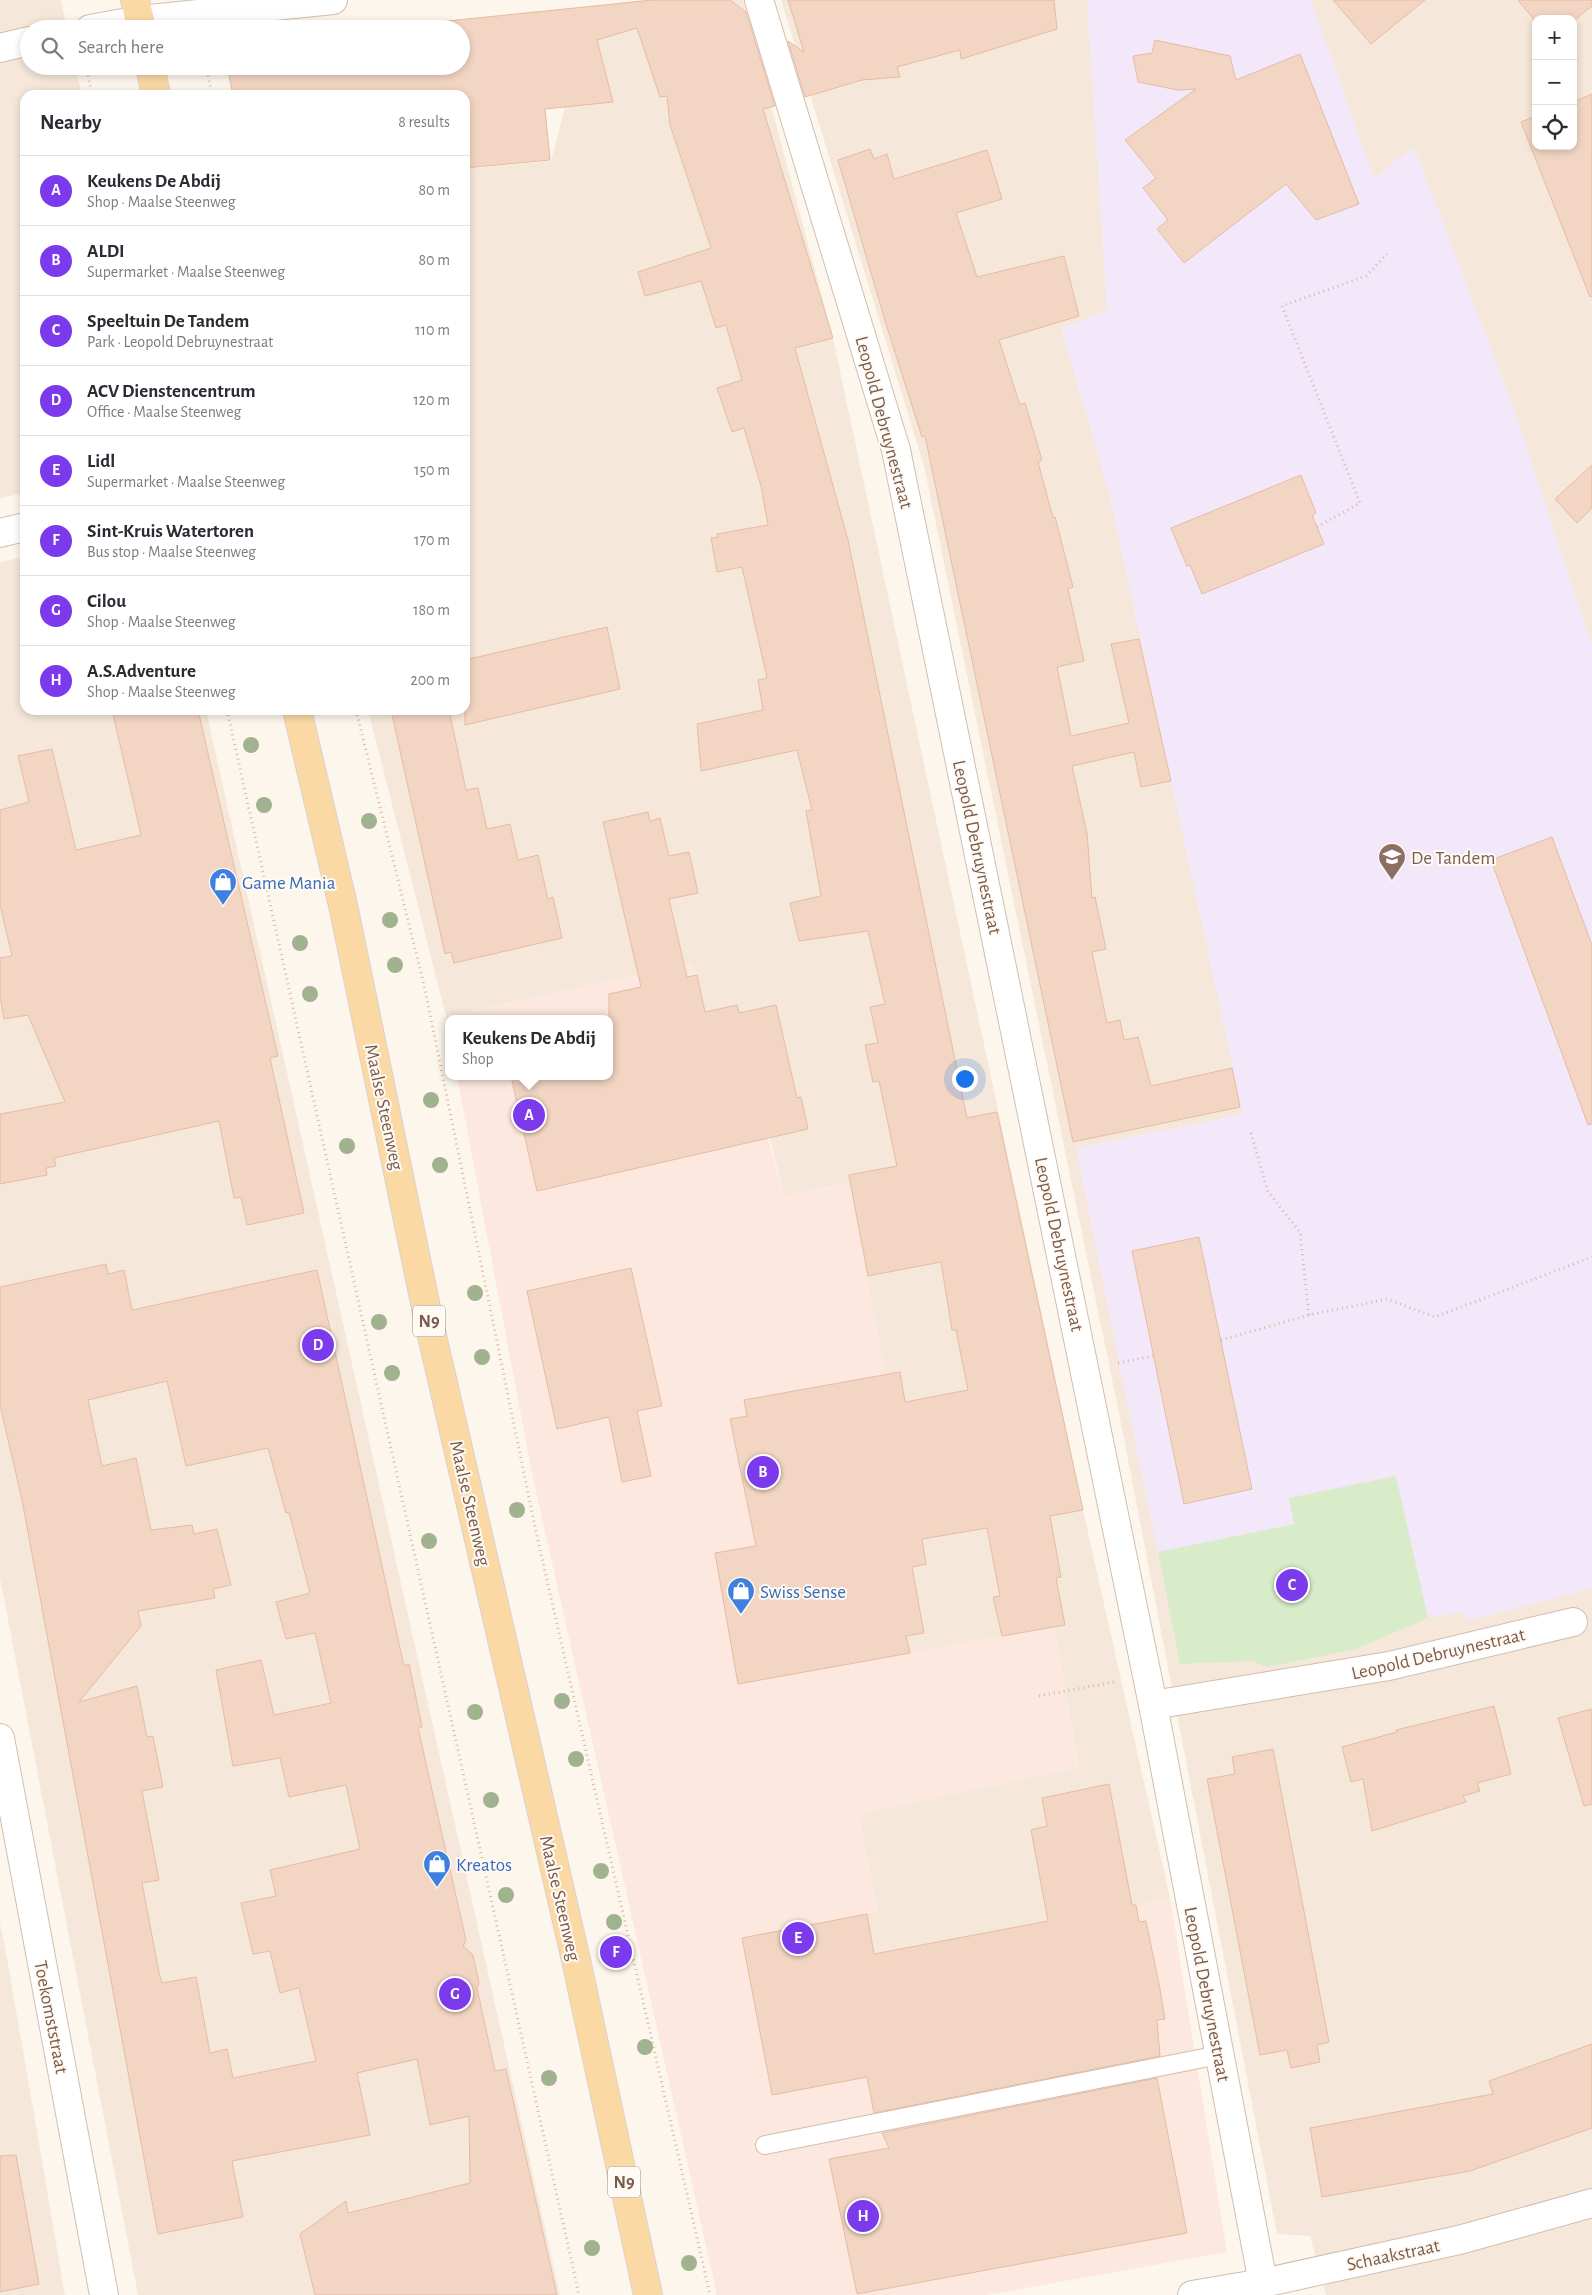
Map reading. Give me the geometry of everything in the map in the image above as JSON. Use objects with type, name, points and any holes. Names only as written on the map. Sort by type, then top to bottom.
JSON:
[{"type":"main road","points":[[152,75],[155,90]]},
{"type":"main road","name":"Maalse Steenweg","points":[[298,715],[343,905],[430,1327],[576,1960],[648,2295]]},
{"type":"street","points":[[124,20],[139,16],[333,0]]},
{"type":"street","name":"Leopold Debruynestraat","points":[[759,0],[896,450],[1153,1705],[1262,2283]]},
{"type":"street","points":[[0,48],[20,44]]},
{"type":"street","points":[[0,533],[20,528]]},
{"type":"street","name":"Leopold Debruynestraat","points":[[1153,1705],[1389,1666],[1573,1622]]},
{"type":"street","name":"Toekomststraat","points":[[0,1738],[104,2295]]},
{"type":"street","name":"Schaakstraat","points":[[1192,2295],[1262,2283],[1307,2284],[1592,2203]]},
{"type":"lane","points":[[765,2145],[1219,2055]]},
{"type":"path","points":[[88,75],[91,90]]},
{"type":"path","points":[[208,75],[211,90]]},
{"type":"path","points":[[1317,527],[1360,503],[1282,306],[1366,276],[1387,254]]},
{"type":"path","points":[[228,715],[579,2295]]},
{"type":"path","points":[[357,715],[424,985],[536,1532],[710,2295]]},
{"type":"path","points":[[1251,1133],[1268,1192],[1300,1232],[1309,1315]]},
{"type":"path","points":[[1221,1340],[1309,1315],[1387,1299],[1435,1317],[1592,1257]]},
{"type":"path","points":[[1039,1696],[1147,1676]]},
{"type":"shaded area","points":[[0,0],[61,0],[65,20],[20,20],[20,75],[77,75],[81,90],[20,90],[20,494],[0,498]]},
{"type":"shaded area","points":[[641,0],[743,0],[833,338],[1069,1442],[941,1464],[928,1397],[892,1404],[847,1183],[784,1196],[737,1005],[705,1012],[697,975],[692,964],[446,1015],[369,715],[470,715],[470,169],[551,161],[591,7]]},
{"type":"shaded area","points":[[781,0],[1592,0],[1592,2295],[1326,2295],[1310,2236],[1277,2234],[1120,1418],[924,466]]},
{"type":"shaded area","name":"De Tandem","points":[[1087,0],[1311,0],[1374,178],[1414,147],[1517,417],[1592,646],[1592,1588],[1472,1620],[1458,1612],[1428,1618],[1353,1650],[1268,1667],[1252,1661],[1180,1664],[1076,1148],[1243,1114],[1108,489],[1061,328],[1107,310]]},
{"type":"shaded area","points":[[20,558],[20,715],[207,715],[560,2295],[138,2295],[0,1578],[0,562]]},
{"type":"shaded area","points":[[692,964],[697,975],[705,1012],[737,1005],[768,1138],[784,1196],[848,1183],[892,1404],[928,1397],[941,1464],[1069,1442],[1083,1510],[1016,1523],[952,1521],[954,1534],[890,1545],[910,1653],[1054,1627],[1079,1767],[858,1814],[878,1911],[867,1914],[874,1954],[1170,1898],[1227,2252],[987,2295],[717,2295],[532,1474],[458,1080],[613,1080],[613,1015],[451,1015]]},
{"type":"shaded area","points":[[1083,1510],[1170,1898],[874,1954],[867,1914],[878,1911],[858,1814],[1079,1767],[1054,1627],[910,1653],[889,1545]]},
{"type":"shaded area","points":[[0,1923],[9,1969],[65,2295],[0,2295]]},
{"type":"green space","points":[[1396,1476],[1428,1618],[1353,1650],[1268,1667],[1252,1661],[1180,1664],[1158,1552],[1294,1524],[1289,1498]]},
{"type":"building","points":[[653,0],[730,0],[746,12],[775,106],[763,109],[833,338],[795,348],[848,540],[967,1118],[997,1112],[1083,1510],[1050,1516],[1061,1577],[1056,1578],[1065,1625],[1002,1636],[993,1597],[1000,1596],[987,1528],[922,1539],[926,1564],[912,1567],[924,1633],[906,1636],[910,1653],[738,1684],[715,1553],[756,1546],[730,1419],[747,1416],[744,1400],[900,1372],[905,1402],[968,1390],[956,1330],[952,1330],[941,1262],[868,1276],[849,1175],[897,1166],[879,1081],[873,1082],[865,1045],[878,1043],[870,1007],[885,1004],[868,931],[799,941],[790,903],[821,896],[806,811],[812,810],[797,750],[701,771],[697,724],[763,710],[758,680],[767,678],[742,567],[717,572],[711,538],[718,537],[717,534],[768,525],[761,486],[744,428],[732,432],[717,388],[742,380],[726,325],[716,328],[701,281],[645,296],[638,272],[711,248],[670,125],[667,96],[660,97],[637,28],[597,40],[613,102],[545,109],[550,160],[470,168],[470,90],[232,90],[229,75],[470,75],[470,20],[457,20]]},
{"type":"building","points":[[788,0],[1054,0],[1057,29],[961,59],[960,50],[897,67],[900,77],[862,80],[805,97],[788,41],[804,52]]},
{"type":"building","points":[[1333,0],[1425,0],[1371,44]]},
{"type":"building","points":[[1518,0],[1592,0],[1592,6],[1577,18],[1577,15],[1532,15],[1532,17]]},
{"type":"building","points":[[1155,40],[1230,56],[1236,80],[1300,54],[1359,204],[1316,220],[1286,184],[1184,263],[1157,229],[1168,220],[1143,188],[1156,178],[1125,140],[1196,89],[1178,90],[1138,82],[1133,56],[1152,53]]},
{"type":"building","points":[[1592,94],[1592,296],[1590,297],[1532,150],[1577,150],[1577,100]]},
{"type":"building","points":[[1532,118],[1532,150],[1521,122]]},
{"type":"building","points":[[870,149],[874,159],[887,154],[894,179],[987,150],[1002,199],[956,213],[977,277],[1064,256],[1079,316],[999,340],[1020,405],[1025,403],[1042,460],[1038,462],[1053,518],[1055,517],[1073,587],[1068,589],[1084,661],[1057,667],[1071,736],[1129,723],[1111,644],[1139,639],[1171,781],[1141,787],[1134,752],[1072,766],[1087,833],[1092,898],[1095,897],[1106,949],[1092,952],[1107,1023],[1120,1020],[1124,1040],[1138,1037],[1151,1086],[1232,1068],[1240,1107],[1073,1142],[925,436],[922,437],[886,324],[838,160]]},
{"type":"building","points":[[1592,465],[1592,508],[1577,523],[1555,499]]},
{"type":"building","points":[[1301,475],[1316,513],[1312,515],[1324,544],[1202,594],[1190,565],[1187,566],[1171,528]]},
{"type":"building","points":[[607,627],[620,689],[465,725],[465,715],[470,715],[470,659]]},
{"type":"building","points":[[113,715],[199,715],[278,1056],[270,1058],[304,1213],[247,1225],[241,1197],[234,1198],[219,1121],[54,1158],[56,1166],[46,1168],[47,1175],[0,1184],[0,1114],[65,1102],[28,1015],[4,1019],[0,997],[0,958],[12,956],[0,905],[0,810],[29,802],[18,756],[52,749],[76,850],[141,835]]},
{"type":"building","points":[[392,715],[450,715],[466,790],[478,788],[487,829],[510,824],[518,860],[538,855],[548,899],[553,897],[562,938],[454,963],[451,952],[445,954]]},
{"type":"building","points":[[648,812],[650,821],[660,818],[669,856],[689,852],[698,893],[669,899],[687,977],[697,975],[705,1012],[737,1005],[739,1013],[776,1005],[797,1098],[801,1097],[808,1129],[537,1191],[512,1080],[613,1080],[613,1015],[609,1015],[609,994],[641,987],[603,822]]},
{"type":"building","points":[[1552,837],[1592,945],[1592,1124],[1588,1125],[1491,860]]},
{"type":"building","points":[[1199,1237],[1252,1489],[1184,1504],[1132,1251]]},
{"type":"building","points":[[106,1264],[108,1274],[124,1270],[132,1310],[317,1270],[404,1666],[409,1664],[422,1727],[418,1728],[466,1940],[463,1946],[473,1955],[479,1983],[477,1988],[495,2071],[506,2069],[557,2295],[315,2295],[300,2234],[346,2201],[348,2213],[470,2183],[469,2116],[430,2125],[417,2059],[357,2073],[370,2135],[232,2161],[243,2217],[158,2234],[22,1500],[0,1405],[0,1287]],"holes":[[[167,1381],[186,1466],[268,1448],[286,1513],[289,1512],[310,1593],[276,1602],[286,1639],[315,1633],[331,1703],[274,1715],[261,1660],[216,1670],[233,1766],[280,1758],[289,1797],[346,1785],[360,1849],[270,1870],[276,1896],[241,1903],[253,1954],[270,1951],[280,1993],[299,1988],[316,2061],[233,2078],[227,2049],[210,2053],[196,1977],[162,1983],[159,1973],[142,1883],[159,1880],[142,1791],[163,1787],[153,1736],[147,1737],[137,1686],[79,1702],[141,1626],[138,1611],[215,1598],[213,1589],[231,1585],[217,1529],[194,1534],[192,1525],[151,1530],[136,1458],[102,1466],[88,1400]]]},
{"type":"building","points":[[631,1268],[662,1406],[637,1411],[651,1476],[622,1482],[609,1417],[557,1429],[527,1291]]},
{"type":"building","points":[[1494,1706],[1511,1774],[1477,1783],[1480,1791],[1463,1796],[1466,1802],[1372,1831],[1363,1779],[1351,1782],[1342,1747],[1397,1732],[1396,1730]]},
{"type":"building","points":[[1592,1709],[1592,1804],[1584,1806],[1558,1718]]},
{"type":"building","points":[[1273,1749],[1329,2042],[1317,2045],[1320,2062],[1291,2068],[1287,2050],[1260,2055],[1207,1779],[1235,1774],[1232,1757]]},
{"type":"building","points":[[1109,1784],[1132,1905],[1136,1905],[1139,1922],[1146,1921],[1160,1989],[1165,2019],[1157,2020],[1160,2056],[874,2113],[867,2077],[772,2095],[742,1938],[867,1914],[874,1954],[1048,1921],[1031,1830],[1047,1826],[1042,1798]]},
{"type":"building","points":[[1592,2044],[1592,2128],[1470,2171],[1322,2197],[1310,2128],[1493,2094],[1489,2081]]},
{"type":"building","points":[[1157,2078],[1187,2233],[857,2294],[829,2159],[889,2148],[882,2133]]},
{"type":"building","points":[[16,2155],[39,2284],[0,2292],[0,2156]]},
{"type":"place","name":"De Tandem","points":[[1392,881]]},
{"type":"place","name":"Game Mania","points":[[223,906]]},
{"type":"place","name":"Keukens De Abdij","points":[[529,1115]]},
{"type":"place","name":"ACV Dienstencentrum","points":[[318,1345]]},
{"type":"place","name":"ALDI","points":[[763,1472]]},
{"type":"place","name":"Speeltuin De Tandem","points":[[1292,1585]]},
{"type":"place","name":"Swiss Sense","points":[[741,1615]]},
{"type":"place","name":"Kreatos","points":[[437,1888]]},
{"type":"place","name":"Lidl","points":[[798,1938]]},
{"type":"place","name":"Sint-Kruis Watertoren","points":[[616,1952]]},
{"type":"place","name":"Cilou","points":[[455,1994]]},
{"type":"place","name":"A.S.Adventure","points":[[863,2216]]}]
